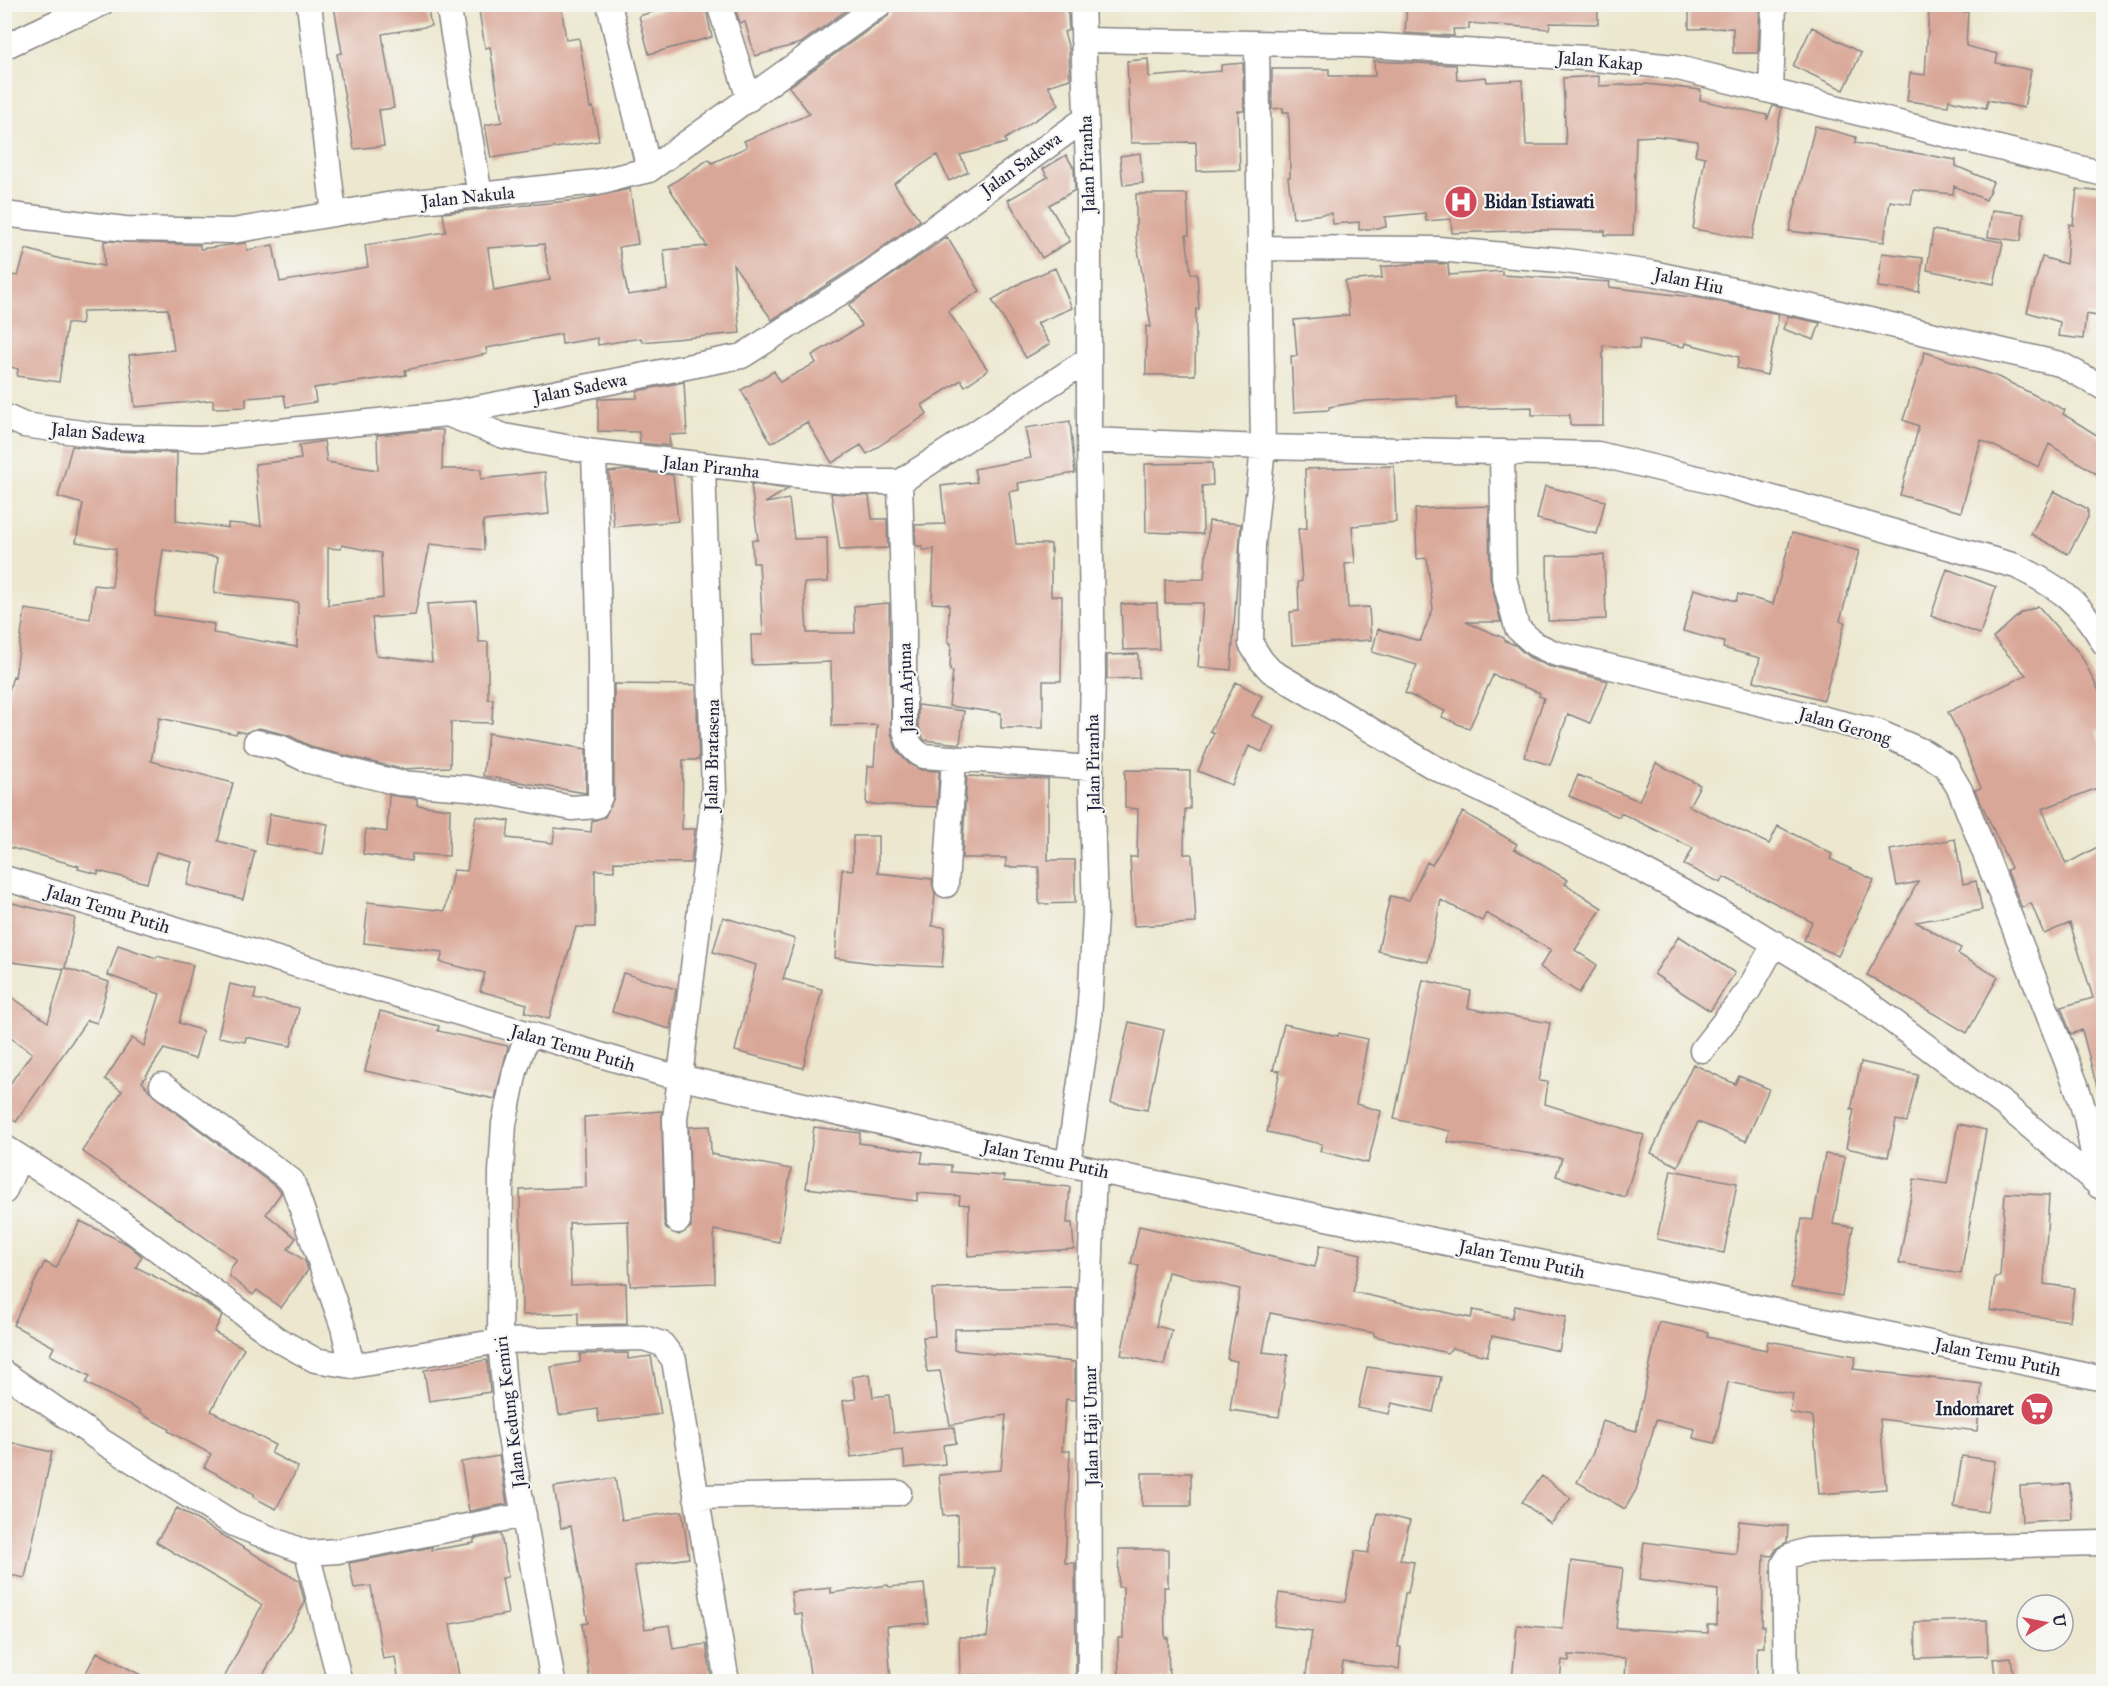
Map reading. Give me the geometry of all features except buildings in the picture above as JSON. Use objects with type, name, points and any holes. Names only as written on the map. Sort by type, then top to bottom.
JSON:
[{"type":"street","points":[[309,4],[334,214]]},
{"type":"street","points":[[448,4],[480,196]]},
{"type":"street","points":[[609,4],[650,170]]},
{"type":"street","points":[[719,4],[749,99]]},
{"type":"street","name":"Jalan Nakula","points":[[4,214],[125,229],[233,231],[387,205],[597,183],[650,170],[880,4]]},
{"type":"street","name":"Jalan Piranha","points":[[1068,1164],[1089,1020],[1095,915],[1090,768],[1093,672],[1089,440],[1089,195],[1082,4]]},
{"type":"street","points":[[1771,91],[1774,4]]},
{"type":"street","points":[[4,47],[67,10],[104,5]]},
{"type":"street","name":"Jalan Kakap","points":[[1083,40],[1257,45],[1363,45],[1585,58],[1674,67],[2103,174]]},
{"type":"street","points":[[1257,45],[1263,447],[1253,545],[1251,644],[1261,660],[1271,671],[1432,766],[1617,857],[1775,944],[1863,999],[2006,1106],[2101,1187]]},
{"type":"street","name":"Jalan Sadewa","points":[[4,416],[24,425],[111,437],[201,439],[447,414],[742,356],[870,274],[1085,119]]},
{"type":"street","name":"Jalan Hiu","points":[[1261,248],[1438,249],[1559,260],[1652,273],[1822,309],[2060,364],[2103,388]]},
{"type":"street","points":[[900,482],[1089,359]]},
{"type":"street","points":[[2060,364],[2103,368]]},
{"type":"street","name":"Jalan Piranha","points":[[447,414],[504,436],[594,452],[856,482],[900,482]]},
{"type":"street","points":[[1089,440],[1263,447],[1598,454],[1726,485],[1987,556],[2016,566],[2057,586],[2088,616],[2103,643]]},
{"type":"street","points":[[256,742],[282,748],[309,761],[399,783],[468,788],[572,808],[596,806],[600,797],[601,712],[594,452]]},
{"type":"street","name":"Jalan Gerong","points":[[1502,452],[1504,578],[1517,628],[1535,644],[1554,653],[1878,732],[1924,752],[1946,766],[1960,790],[1981,841],[2076,1085],[2086,1117],[2101,1187]]},
{"type":"street","name":"Jalan Bratasena","points":[[678,1221],[675,1119],[714,792],[703,466]]},
{"type":"street","name":"Jalan Arjuna","points":[[900,482],[904,615],[904,725],[907,741],[914,751],[923,756],[1090,768]]},
{"type":"street","points":[[946,885],[954,758]]},
{"type":"street","name":"Jalan Temu Putih","points":[[4,878],[527,1035],[680,1077],[1094,1170],[2103,1379]]},
{"type":"street","points":[[1702,1050],[1748,991],[1775,944]]},
{"type":"street","name":"Jalan Kedung Kemiri","points":[[527,1035],[515,1071],[504,1124],[501,1172],[500,1341],[507,1420],[553,1682]]},
{"type":"street","points":[[162,1085],[292,1181],[344,1326],[352,1366]]},
{"type":"street","points":[[4,1192],[12,1152],[110,1214],[277,1339],[315,1360],[352,1366],[500,1341],[644,1338],[662,1344],[674,1360],[728,1682]]},
{"type":"street","name":"Jalan Haji Umar","points":[[1090,1682],[1089,1308],[1094,1170]]},
{"type":"street","points":[[4,1373],[103,1442],[234,1524],[307,1553],[338,1551],[524,1515]]},
{"type":"street","points":[[696,1497],[899,1493]]},
{"type":"street","points":[[1786,1682],[1785,1564],[1789,1556],[1795,1552],[2103,1544]]},
{"type":"street","points":[[307,1553],[340,1682]]},
{"type":"place","name":"Bidan Istiawati","points":[[1461,202]]},
{"type":"place","name":"Indomaret","points":[[2037,1409]]}]
